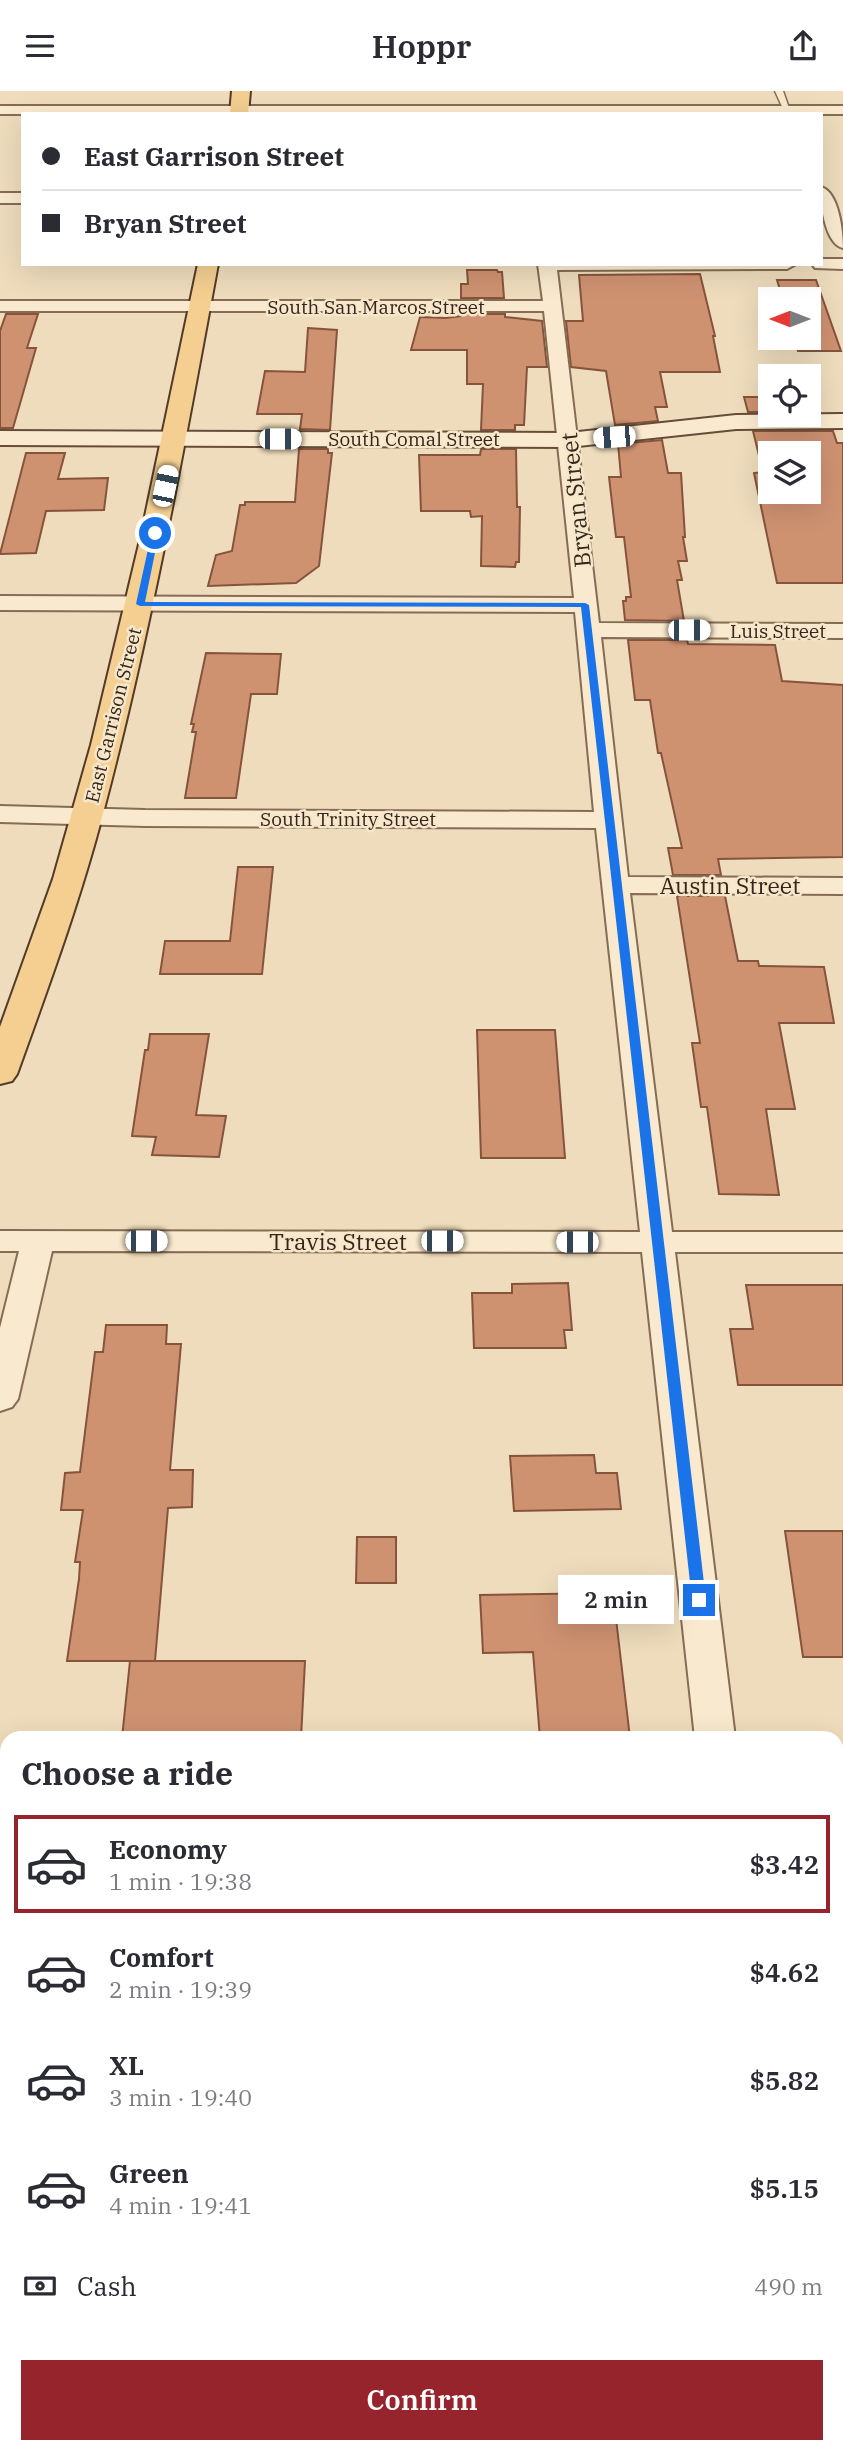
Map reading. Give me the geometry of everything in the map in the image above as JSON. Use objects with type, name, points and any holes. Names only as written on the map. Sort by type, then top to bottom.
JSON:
[{"type":"main road","points":[[240,112],[241,91]]},
{"type":"main road","name":"East Garrison Street","points":[[0,1074],[52,928],[88,815],[140,604],[208,266]]},
{"type":"street","points":[[526,91],[528,112]]},
{"type":"street","points":[[0,110],[843,110]]},
{"type":"street","points":[[823,197],[843,243]]},
{"type":"street","points":[[0,198],[21,198]]},
{"type":"street","points":[[823,264],[843,264]]},
{"type":"street","name":"Bryan Street","points":[[547,266],[569,440],[608,820],[714,1731]]},
{"type":"street","name":"South San Marcos Street","points":[[0,306],[552,306]]},
{"type":"street","name":"South Comal Street","points":[[0,438],[569,440],[736,422],[843,421]]},
{"type":"street","name":"Luis Street","points":[[0,603],[140,604],[586,617],[843,631]]},
{"type":"street","name":"South Trinity Street","points":[[0,814],[159,818],[608,820]]},
{"type":"street","name":"Austin Street","points":[[617,885],[843,886]]},
{"type":"street","name":"Travis Street","points":[[0,1241],[843,1242]]},
{"type":"street","points":[[0,1399],[38,1241]]},
{"type":"lane","points":[[779,91],[788,112]]},
{"type":"building","points":[[467,270],[502,272],[504,298],[461,298],[461,284],[468,284]]},
{"type":"building","points":[[700,274],[715,336],[720,372],[660,372],[667,407],[655,407],[658,421],[615,425],[606,371],[571,367],[566,321],[583,321],[579,275]]},
{"type":"building","points":[[777,280],[816,280],[818,287],[779,287]]},
{"type":"building","points":[[821,294],[841,351],[798,351],[821,350]]},
{"type":"building","points":[[6,314],[38,314],[27,348],[36,348],[13,428],[0,428],[0,331]]},
{"type":"building","points":[[461,314],[505,314],[505,317],[542,321],[547,367],[527,367],[524,425],[515,425],[515,430],[481,430],[483,384],[467,384],[467,350],[411,350],[420,317],[445,318]]},
{"type":"building","points":[[308,328],[337,330],[330,430],[300,429],[302,414],[257,414],[265,371],[305,372]]},
{"type":"building","points":[[744,397],[758,397],[758,412],[748,412]]},
{"type":"building","points":[[753,431],[833,431],[837,443],[843,443],[843,583],[777,583],[760,504],[821,504],[821,441],[758,441],[758,452]]},
{"type":"building","points":[[662,440],[668,473],[681,473],[683,537],[687,561],[678,561],[682,580],[677,580],[684,621],[625,620],[623,601],[626,601],[626,597],[631,597],[624,537],[616,537],[609,477],[621,477],[618,444]]},
{"type":"building","points":[[299,449],[328,449],[328,453],[332,453],[319,566],[296,583],[208,586],[216,555],[232,551],[240,505],[245,505],[245,502],[295,502]]},
{"type":"building","points":[[481,449],[516,449],[517,507],[520,507],[519,562],[516,562],[515,567],[481,566],[482,516],[471,517],[470,511],[421,511],[419,455],[480,455]]},
{"type":"building","points":[[26,453],[65,453],[58,479],[108,478],[104,510],[46,511],[36,553],[0,554]]},
{"type":"building","points":[[754,473],[758,473],[758,492]]},
{"type":"building","points":[[628,640],[775,645],[782,681],[843,685],[843,857],[718,859],[721,875],[673,875],[668,848],[682,848],[661,753],[658,753],[650,700],[635,700]]},
{"type":"building","points":[[206,653],[281,654],[277,694],[251,694],[236,798],[185,798],[196,732],[192,732],[194,724],[191,724]]},
{"type":"building","points":[[238,867],[273,867],[262,974],[160,974],[165,941],[230,941]]},
{"type":"building","points":[[677,896],[725,896],[738,961],[758,961],[759,966],[824,967],[834,1023],[779,1023],[795,1109],[766,1109],[779,1195],[719,1194],[707,1107],[701,1107],[692,1043],[700,1043]]},
{"type":"building","points":[[477,1030],[555,1030],[565,1158],[481,1158]]},
{"type":"building","points":[[150,1034],[209,1034],[196,1115],[226,1116],[219,1157],[152,1155],[156,1137],[132,1136],[145,1050],[148,1050]]},
{"type":"building","points":[[568,1283],[572,1330],[564,1330],[566,1348],[474,1348],[472,1293],[512,1293],[512,1284]]},
{"type":"building","points":[[746,1285],[843,1285],[843,1385],[738,1385],[730,1329],[753,1329]]},
{"type":"building","points":[[106,1325],[167,1325],[166,1344],[181,1344],[170,1470],[193,1470],[192,1507],[168,1508],[155,1661],[67,1661],[79,1579],[80,1562],[75,1562],[83,1510],[61,1510],[65,1473],[80,1472],[95,1352],[103,1352]]},
{"type":"building","points":[[594,1455],[596,1473],[617,1473],[621,1509],[514,1511],[510,1456]]},
{"type":"building","points":[[785,1531],[843,1531],[843,1657],[803,1657]]},
{"type":"building","points":[[357,1537],[396,1537],[396,1583],[356,1583]]},
{"type":"building","points":[[613,1593],[629,1731],[539,1731],[533,1652],[483,1653],[480,1595]]},
{"type":"building","points":[[130,1661],[305,1661],[301,1731],[123,1731]]},
{"type":"route","points":[[155,533],[140,604],[585,605],[699,1600]]}]
